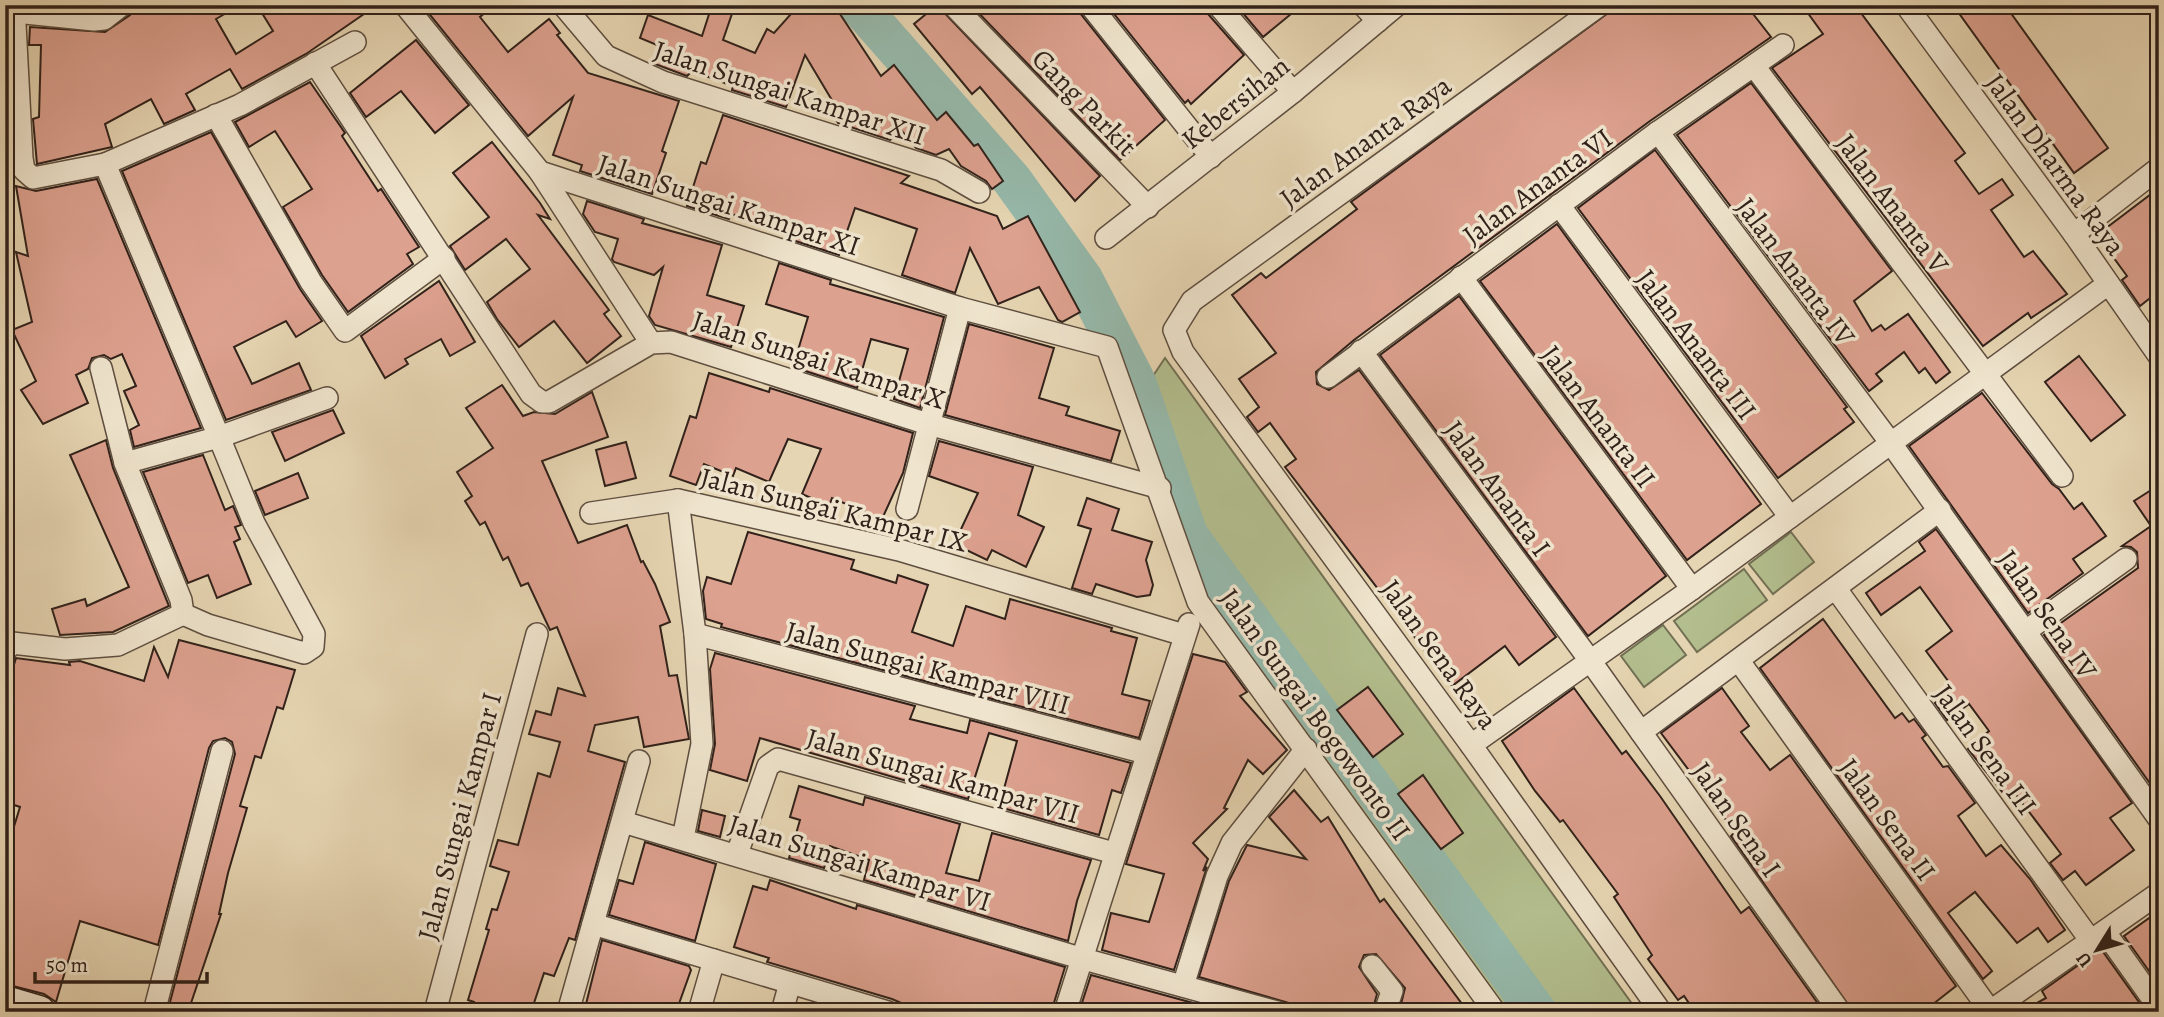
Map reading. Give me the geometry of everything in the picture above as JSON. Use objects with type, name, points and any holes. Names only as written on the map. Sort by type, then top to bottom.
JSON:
[{"type":"street","points":[[122,5],[104,19],[94,20],[15,9],[11,90],[27,176],[33,178],[105,164],[240,105],[355,42]]},
{"type":"street","points":[[405,5],[540,172],[651,343]]},
{"type":"street","name":"Jalan Sungai Kampar XII","points":[[563,5],[606,56],[620,65],[663,82],[940,170],[979,192]]},
{"type":"street","name":"Gang Parkit","points":[[953,5],[1148,207]]},
{"type":"street","points":[[1090,5],[1211,158]]},
{"type":"street","points":[[1217,5],[1293,92]]},
{"type":"street","points":[[1363,5],[1378,21]]},
{"type":"street","name":"Kebersihan","points":[[1106,238],[1211,158],[1396,5]]},
{"type":"street","name":"Jalan Ananta Raya","points":[[1174,330],[1192,301],[1600,5]]},
{"type":"street","name":"Jalan Dharma Raya","points":[[1906,5],[2074,234],[2159,356]]},
{"type":"street","name":"Jalan Ananta VI","points":[[1328,377],[1658,132],[1783,45]]},
{"type":"street","name":"Jalan Sungai Kampar X","points":[[315,63],[531,394],[541,402],[549,402],[651,343],[682,343],[928,424],[1160,488]]},
{"type":"street","name":"Jalan Ananta V","points":[[1754,66],[2062,476]]},
{"type":"street","points":[[216,115],[311,282],[345,331],[444,258]]},
{"type":"street","name":"Jalan Ananta IV","points":[[1658,132],[1891,442]]},
{"type":"street","points":[[5,651],[12,643],[65,649],[118,645],[183,614],[208,625],[304,653],[313,647],[314,634],[254,523],[105,164]]},
{"type":"street","points":[[2074,234],[2159,168]]},
{"type":"street","name":"Jalan Sungai Kampar XI","points":[[540,172],[960,308],[1107,347]]},
{"type":"street","name":"Jalan Ananta III","points":[[1559,205],[1790,517]]},
{"type":"street","name":"Jalan Ananta II","points":[[1461,277],[1692,589]]},
{"type":"street","points":[[1471,745],[1589,659],[1692,589],[2108,284]]},
{"type":"street","points":[[907,509],[960,308]]},
{"type":"street","name":"Jalan Sena Raya","points":[[1174,330],[1183,352],[1471,745],[1661,1012]]},
{"type":"street","name":"Jalan Sungai Bogowonto II","points":[[1107,347],[1160,488],[1198,603],[1496,1012]]},
{"type":"street","name":"Jalan Ananta I","points":[[1361,351],[1589,659]]},
{"type":"street","points":[[101,368],[125,463],[181,600],[183,614]]},
{"type":"street","points":[[125,463],[219,437],[327,398]]},
{"type":"street","name":"Jalan Sena IV","points":[[1891,442],[2159,819]]},
{"type":"street","points":[[591,513],[678,500]]},
{"type":"street","name":"Jalan Sungai Kampar IX","points":[[683,838],[702,744],[695,634],[678,500],[899,550],[1184,635]]},
{"type":"street","points":[[1640,732],[1740,661],[1940,510]]},
{"type":"street","points":[[2025,631],[2126,559]]},
{"type":"street","name":"Jalan Sena III","points":[[1836,589],[2098,936],[2159,1008]]},
{"type":"street","points":[[1065,1012],[1184,635],[1198,603]]},
{"type":"street","name":"Jalan Sungai Kampar I","points":[[435,1012],[537,634]]},
{"type":"street","name":"Jalan Sungai Kampar VIII","points":[[695,634],[1146,753]]},
{"type":"street","name":"Jalan Sena I","points":[[1589,659],[1840,1012]]},
{"type":"street","name":"Jalan Sena II","points":[[1740,661],[1991,1011]]},
{"type":"street","points":[[1183,986],[1217,876],[1232,843],[1306,749]]},
{"type":"street","points":[[154,1012],[222,751]]},
{"type":"street","name":"Jalan Sungai Kampar VII","points":[[737,855],[768,766],[778,759],[1114,852]]},
{"type":"street","points":[[568,1012],[639,761]]},
{"type":"street","name":"Jalan Sungai Kampar VI","points":[[623,822],[1080,958],[1277,1012]]},
{"type":"street","points":[[1991,1011],[2159,892]]},
{"type":"street","points":[[593,924],[888,1012]]},
{"type":"street","points":[[699,1012],[714,960]]},
{"type":"street","points":[[1372,966],[1392,991],[1385,1012]]},
{"type":"street","points":[[782,1012],[790,983]]},
{"type":"street","points":[[5,1002],[39,1012]]},
{"type":"green space","points":[[1165,358],[1638,1012],[1506,1012],[1199,586],[1139,397]]},
{"type":"green space","points":[[1791,532],[1814,562],[1773,594],[1749,564]]},
{"type":"green space","points":[[1744,569],[1767,600],[1697,652],[1674,621]]},
{"type":"green space","points":[[1663,625],[1686,655],[1644,687],[1621,656]]},
{"type":"building","points":[[135,5],[240,5],[216,19],[236,54],[273,31],[257,5],[377,5],[306,54],[242,89],[230,69],[186,94],[195,110],[164,124],[151,99],[105,124],[112,147],[37,164],[33,119],[39,117],[41,45],[29,45],[30,27],[105,32],[130,15]]},
{"type":"building","points":[[422,5],[494,5],[480,17],[508,52],[549,19],[560,33],[557,35],[588,73],[679,101],[662,151],[666,153],[652,194],[580,171],[582,165],[553,155],[573,97],[528,136]]},
{"type":"building","points":[[712,5],[735,5],[723,40],[755,53],[767,29],[774,33],[799,5],[834,5],[881,76],[894,65],[937,120],[946,112],[974,146],[978,144],[1003,181],[992,189],[986,181],[961,166],[949,149],[936,155],[916,148],[902,131],[890,140],[838,123],[830,111],[836,107],[805,55],[786,107],[732,90],[733,86],[692,71],[687,76],[655,64],[662,47],[640,38],[648,15],[702,36]]},
{"type":"building","points":[[937,5],[1100,176],[1075,201],[980,87],[972,94],[914,24]]},
{"type":"building","points":[[971,5],[1077,5],[1080,13],[1165,120],[1120,160]]},
{"type":"building","points":[[1107,5],[1205,5],[1208,14],[1244,55],[1191,104],[1188,100],[1185,103]]},
{"type":"building","points":[[1236,5],[1302,5],[1263,37]]},
{"type":"building","points":[[1619,5],[1746,5],[1771,37],[1650,121],[1354,340],[1316,372],[1317,384],[1329,390],[1359,370],[1556,637],[1519,665],[1505,646],[1452,686],[1285,467],[1296,459],[1270,423],[1258,432],[1247,417],[1259,407],[1239,379],[1276,353],[1232,295],[1261,273],[1266,278],[1357,209],[1351,202]]},
{"type":"building","points":[[1802,5],[1855,5],[1965,153],[1955,161],[1979,194],[2002,179],[2013,195],[1991,210],[2024,257],[2033,251],[2067,294],[2031,318],[2028,313],[1983,346],[1772,68],[1823,34]]},
{"type":"building","points":[[1953,5],[2005,5],[2108,148],[2074,173]]},
{"type":"building","points":[[416,40],[469,105],[435,133],[401,91],[366,117],[350,93]]},
{"type":"building","points":[[310,82],[345,133],[342,136],[378,191],[381,189],[419,247],[407,254],[413,264],[348,312],[322,275],[283,207],[312,189],[275,131],[249,147],[235,122]]},
{"type":"building","points":[[1751,83],[1892,271],[1854,301],[1872,331],[1881,325],[1885,330],[1908,314],[1950,372],[1936,383],[1925,368],[1919,373],[1904,352],[1876,374],[1882,381],[1869,391],[1677,135]]},
{"type":"building","points":[[723,115],[909,176],[901,183],[997,216],[1003,229],[1028,216],[1080,312],[1062,322],[1058,320],[1039,287],[998,304],[970,248],[955,293],[902,275],[917,229],[855,208],[839,255],[786,238],[787,235],[773,230],[774,228],[732,214],[729,219],[687,206],[701,162],[706,164]]},
{"type":"building","points":[[211,132],[300,289],[322,321],[296,337],[286,321],[234,347],[252,384],[299,363],[311,390],[226,420],[122,171]]},
{"type":"building","points":[[492,142],[540,203],[550,219],[538,215],[609,310],[604,314],[621,336],[587,363],[554,321],[519,347],[497,319],[487,302],[530,269],[506,239],[465,270],[450,246],[489,217],[453,173]]},
{"type":"building","points":[[1655,150],[1847,407],[1844,409],[1854,422],[1778,478],[1578,208]]},
{"type":"building","points":[[97,179],[201,428],[134,447],[130,430],[139,425],[124,391],[136,386],[122,354],[111,359],[104,355],[92,358],[88,369],[76,375],[88,403],[43,424],[21,390],[36,381],[12,330],[32,322],[16,252],[28,256],[16,186],[36,191]]},
{"type":"building","points":[[2159,188],[2159,291],[2140,306],[2122,280],[2127,276],[2097,235]]},
{"type":"building","points":[[587,201],[644,219],[642,223],[722,245],[707,295],[744,306],[731,347],[655,325],[649,316],[663,267],[654,275],[614,262],[612,259],[618,239],[595,232],[583,214]]},
{"type":"building","points":[[1557,224],[1761,504],[1687,560],[1480,281]]},
{"type":"building","points":[[779,263],[831,280],[830,284],[944,317],[920,408],[894,399],[908,349],[871,339],[857,388],[793,367],[808,317],[766,304]]},
{"type":"building","points":[[439,281],[475,342],[450,356],[441,339],[405,359],[408,364],[385,378],[361,336]]},
{"type":"building","points":[[1459,296],[1666,576],[1588,636],[1380,355]]},
{"type":"building","points":[[969,324],[1054,348],[1039,398],[1069,407],[1066,415],[1120,431],[1111,461],[945,415]]},
{"type":"building","points":[[2079,356],[2125,415],[2091,441],[2045,382]]},
{"type":"building","points":[[709,373],[769,392],[770,388],[913,433],[903,473],[882,519],[832,498],[829,506],[802,494],[821,449],[788,439],[769,482],[736,468],[733,476],[704,464],[696,485],[670,476],[690,416],[696,418]]},
{"type":"building","points":[[502,385],[523,416],[534,412],[555,414],[592,392],[608,437],[542,461],[578,543],[627,525],[641,562],[643,561],[655,584],[670,622],[660,626],[669,676],[677,675],[689,739],[644,747],[638,717],[595,725],[588,751],[625,762],[575,940],[569,938],[554,976],[544,973],[531,1012],[471,1012],[474,1002],[468,1000],[489,930],[486,929],[492,909],[497,910],[509,872],[490,866],[498,840],[518,845],[538,773],[550,777],[560,742],[529,734],[536,711],[551,715],[558,688],[585,696],[557,627],[550,630],[528,583],[521,586],[508,557],[503,560],[485,522],[480,525],[465,501],[472,496],[457,472],[493,448],[466,408]]},
{"type":"building","points":[[1982,393],[2052,484],[2074,509],[2082,503],[2106,536],[2073,559],[2083,573],[2028,613],[1909,446]]},
{"type":"building","points":[[333,410],[344,433],[285,461],[272,432]]},
{"type":"building","points":[[106,440],[113,468],[169,606],[113,632],[60,635],[52,609],[85,599],[87,606],[129,587],[70,455]]},
{"type":"building","points":[[939,441],[1033,467],[1018,515],[1044,527],[1026,567],[992,550],[987,560],[954,544],[978,493],[929,476]]},
{"type":"building","points":[[626,442],[636,478],[605,486],[596,450]]},
{"type":"building","points":[[203,455],[225,510],[233,506],[241,525],[235,527],[240,539],[234,542],[251,584],[217,598],[208,575],[188,583],[143,472]]},
{"type":"building","points":[[298,473],[308,498],[265,515],[255,491]]},
{"type":"building","points":[[2159,485],[2159,796],[2044,635],[2138,568],[2137,552],[2131,547],[2122,546],[2151,526],[2134,501]]},
{"type":"building","points":[[1087,498],[1119,509],[1112,530],[1152,542],[1146,560],[1153,585],[1150,595],[1137,597],[1096,584],[1092,594],[1072,588],[1091,529],[1078,525]]},
{"type":"building","points":[[1936,529],[2132,803],[2110,818],[2134,850],[2086,885],[2075,871],[2063,880],[2050,863],[2061,854],[2014,792],[2007,798],[1968,749],[1989,731],[1969,704],[1947,720],[1935,703],[1954,689],[1926,651],[1952,631],[1920,587],[1881,615],[1866,593],[1925,551],[1919,542]]},
{"type":"building","points":[[748,532],[854,560],[851,569],[896,583],[898,575],[928,585],[912,632],[953,646],[966,606],[1005,619],[1010,599],[1112,628],[1111,631],[1137,638],[1122,694],[1150,701],[1139,738],[721,627],[722,624],[706,619],[703,591],[707,577],[731,584]]},
{"type":"building","points":[[1823,619],[1895,718],[1902,713],[1909,722],[1914,719],[1926,735],[1922,738],[1943,767],[1948,766],[1975,803],[1958,816],[1986,856],[2001,845],[2030,879],[2065,930],[2048,942],[2038,928],[2017,943],[1975,892],[1948,913],[1992,971],[1983,979],[1760,668]]},
{"type":"building","points":[[179,640],[295,670],[283,709],[277,707],[261,758],[255,756],[240,806],[247,808],[228,873],[221,914],[188,1012],[169,1006],[235,754],[232,742],[225,738],[213,741],[209,748],[158,945],[80,921],[56,1002],[44,994],[5,984],[5,856],[20,807],[5,802],[5,695],[16,658],[70,665],[69,662],[80,661],[144,681],[154,647],[168,677]]},
{"type":"building","points":[[715,653],[915,706],[910,719],[967,733],[970,720],[1131,763],[1121,793],[1112,790],[1099,835],[999,807],[1017,741],[989,733],[968,799],[760,738],[747,781],[710,770],[715,744],[710,669]]},
{"type":"building","points":[[1193,654],[1225,662],[1247,692],[1240,696],[1287,750],[1263,774],[1248,760],[1224,808],[1227,809],[1193,843],[1208,859],[1203,871],[1207,867],[1174,970],[1102,950],[1111,913],[1149,922],[1164,874],[1126,864]]},
{"type":"building","points":[[1368,687],[1403,734],[1373,757],[1337,710]]},
{"type":"building","points":[[1574,688],[1622,754],[1626,751],[1660,796],[1741,913],[1749,907],[1824,1012],[1695,1012],[1684,996],[1678,1000],[1648,959],[1652,955],[1614,897],[1618,894],[1563,820],[1560,822],[1535,791],[1502,741]]},
{"type":"building","points":[[1722,688],[1749,726],[1741,732],[1770,770],[1790,755],[1956,986],[1923,1012],[1853,1012],[1731,836],[1735,832],[1661,733]]},
{"type":"building","points":[[1423,775],[1463,833],[1441,849],[1398,794]]},
{"type":"building","points":[[799,786],[863,805],[865,797],[960,824],[946,873],[979,881],[992,833],[1091,860],[1077,901],[1068,941],[864,880],[869,860],[830,846],[824,868],[789,858],[800,820],[790,817]]},
{"type":"building","points":[[1294,790],[1321,822],[1328,817],[1380,902],[1384,899],[1468,1012],[1399,1012],[1405,988],[1376,954],[1364,955],[1359,967],[1377,994],[1372,1012],[1320,1012],[1199,977],[1229,881],[1247,845],[1306,859],[1269,817]]},
{"type":"building","points":[[702,810],[725,816],[720,837],[698,831]]},
{"type":"building","points":[[645,842],[716,864],[695,941],[609,915],[619,880],[633,884]]},
{"type":"building","points":[[770,880],[856,909],[857,905],[1065,967],[1053,1006],[1050,1005],[1048,1012],[922,1012],[892,999],[767,962],[769,958],[734,947],[753,886],[767,890]]},
{"type":"building","points":[[2159,911],[2159,985],[2124,936]]},
{"type":"building","points":[[602,940],[689,966],[691,970],[676,1012],[584,1012]]},
{"type":"building","points":[[2101,949],[2146,1012],[2020,1012],[2046,998],[2042,991]]},
{"type":"building","points":[[1091,975],[1226,1012],[1079,1012]]},
{"type":"waterway","points":[[858,5],[1012,180],[1083,279],[1137,384],[1188,535],[1537,1012]]}]
